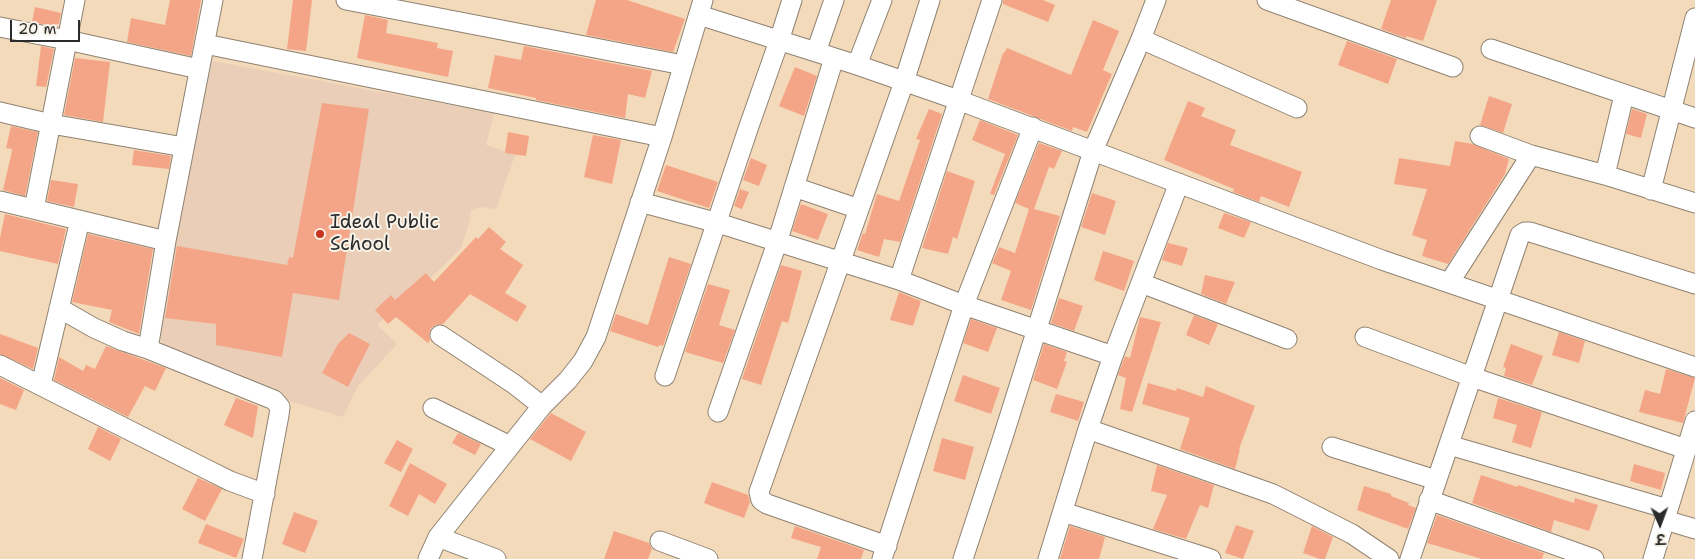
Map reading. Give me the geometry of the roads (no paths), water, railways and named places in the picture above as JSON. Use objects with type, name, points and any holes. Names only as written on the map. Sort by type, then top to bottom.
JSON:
[{"type":"street","points":[[34,209],[75,0]]},
{"type":"street","points":[[148,349],[166,241],[213,0]]},
{"type":"street","points":[[346,0],[683,65]]},
{"type":"street","points":[[665,376],[792,0]]},
{"type":"street","points":[[816,52],[834,0]]},
{"type":"street","points":[[856,65],[882,0]]},
{"type":"street","points":[[930,0],[904,82],[759,492],[761,500],[884,552],[964,305],[1033,127]]},
{"type":"street","points":[[899,280],[992,0]]},
{"type":"street","points":[[963,559],[1094,150],[1156,0]]},
{"type":"street","points":[[1267,0],[1453,67]]},
{"type":"street","points":[[428,559],[438,537],[542,406],[568,380],[583,361],[596,337],[662,138],[701,8],[779,41],[856,65],[1033,127],[1382,260],[1695,367]]},
{"type":"street","points":[[1652,190],[1695,18]]},
{"type":"street","points":[[0,27],[199,69]]},
{"type":"street","points":[[1141,39],[1297,108]]},
{"type":"street","points":[[204,44],[662,138]]},
{"type":"street","points":[[1491,49],[1695,118]]},
{"type":"street","points":[[718,412],[777,242],[834,58]]},
{"type":"street","points":[[1605,175],[1624,95]]},
{"type":"street","points":[[0,112],[51,124],[184,147]]},
{"type":"street","points":[[1480,136],[1531,155],[1605,175],[1695,203]]},
{"type":"street","points":[[1449,283],[1531,155]]},
{"type":"street","points":[[1048,559],[1113,356],[1180,183]]},
{"type":"street","points":[[794,187],[859,209]]},
{"type":"street","points":[[640,202],[718,223],[899,280],[964,305],[1113,356]]},
{"type":"street","points":[[2,206],[34,209],[166,241]]},
{"type":"street","points":[[41,385],[80,220]]},
{"type":"street","points":[[1410,559],[1520,235],[1530,232],[1695,284]]},
{"type":"street","points":[[1141,283],[1287,339]]},
{"type":"street","points":[[60,308],[94,328],[274,400],[280,407],[252,559]]},
{"type":"street","points":[[440,335],[514,384],[542,406]]},
{"type":"street","points":[[1365,336],[1472,377],[1686,449]]},
{"type":"street","points":[[0,365],[230,481],[264,494]]},
{"type":"street","points":[[432,408],[510,446]]},
{"type":"street","points":[[1653,559],[1695,421]]},
{"type":"street","points":[[1088,430],[1273,494],[1352,534],[1389,559]]},
{"type":"street","points":[[1449,445],[1666,514],[1695,529]]},
{"type":"street","points":[[1332,447],[1436,480]]},
{"type":"street","points":[[1429,500],[1594,559]]},
{"type":"street","points":[[1062,512],[1211,559]]},
{"type":"street","points":[[438,537],[496,559]]},
{"type":"street","points":[[660,541],[708,559]]},
{"type":"place","name":"Ideal Public School","points":[[320,234]]}]
